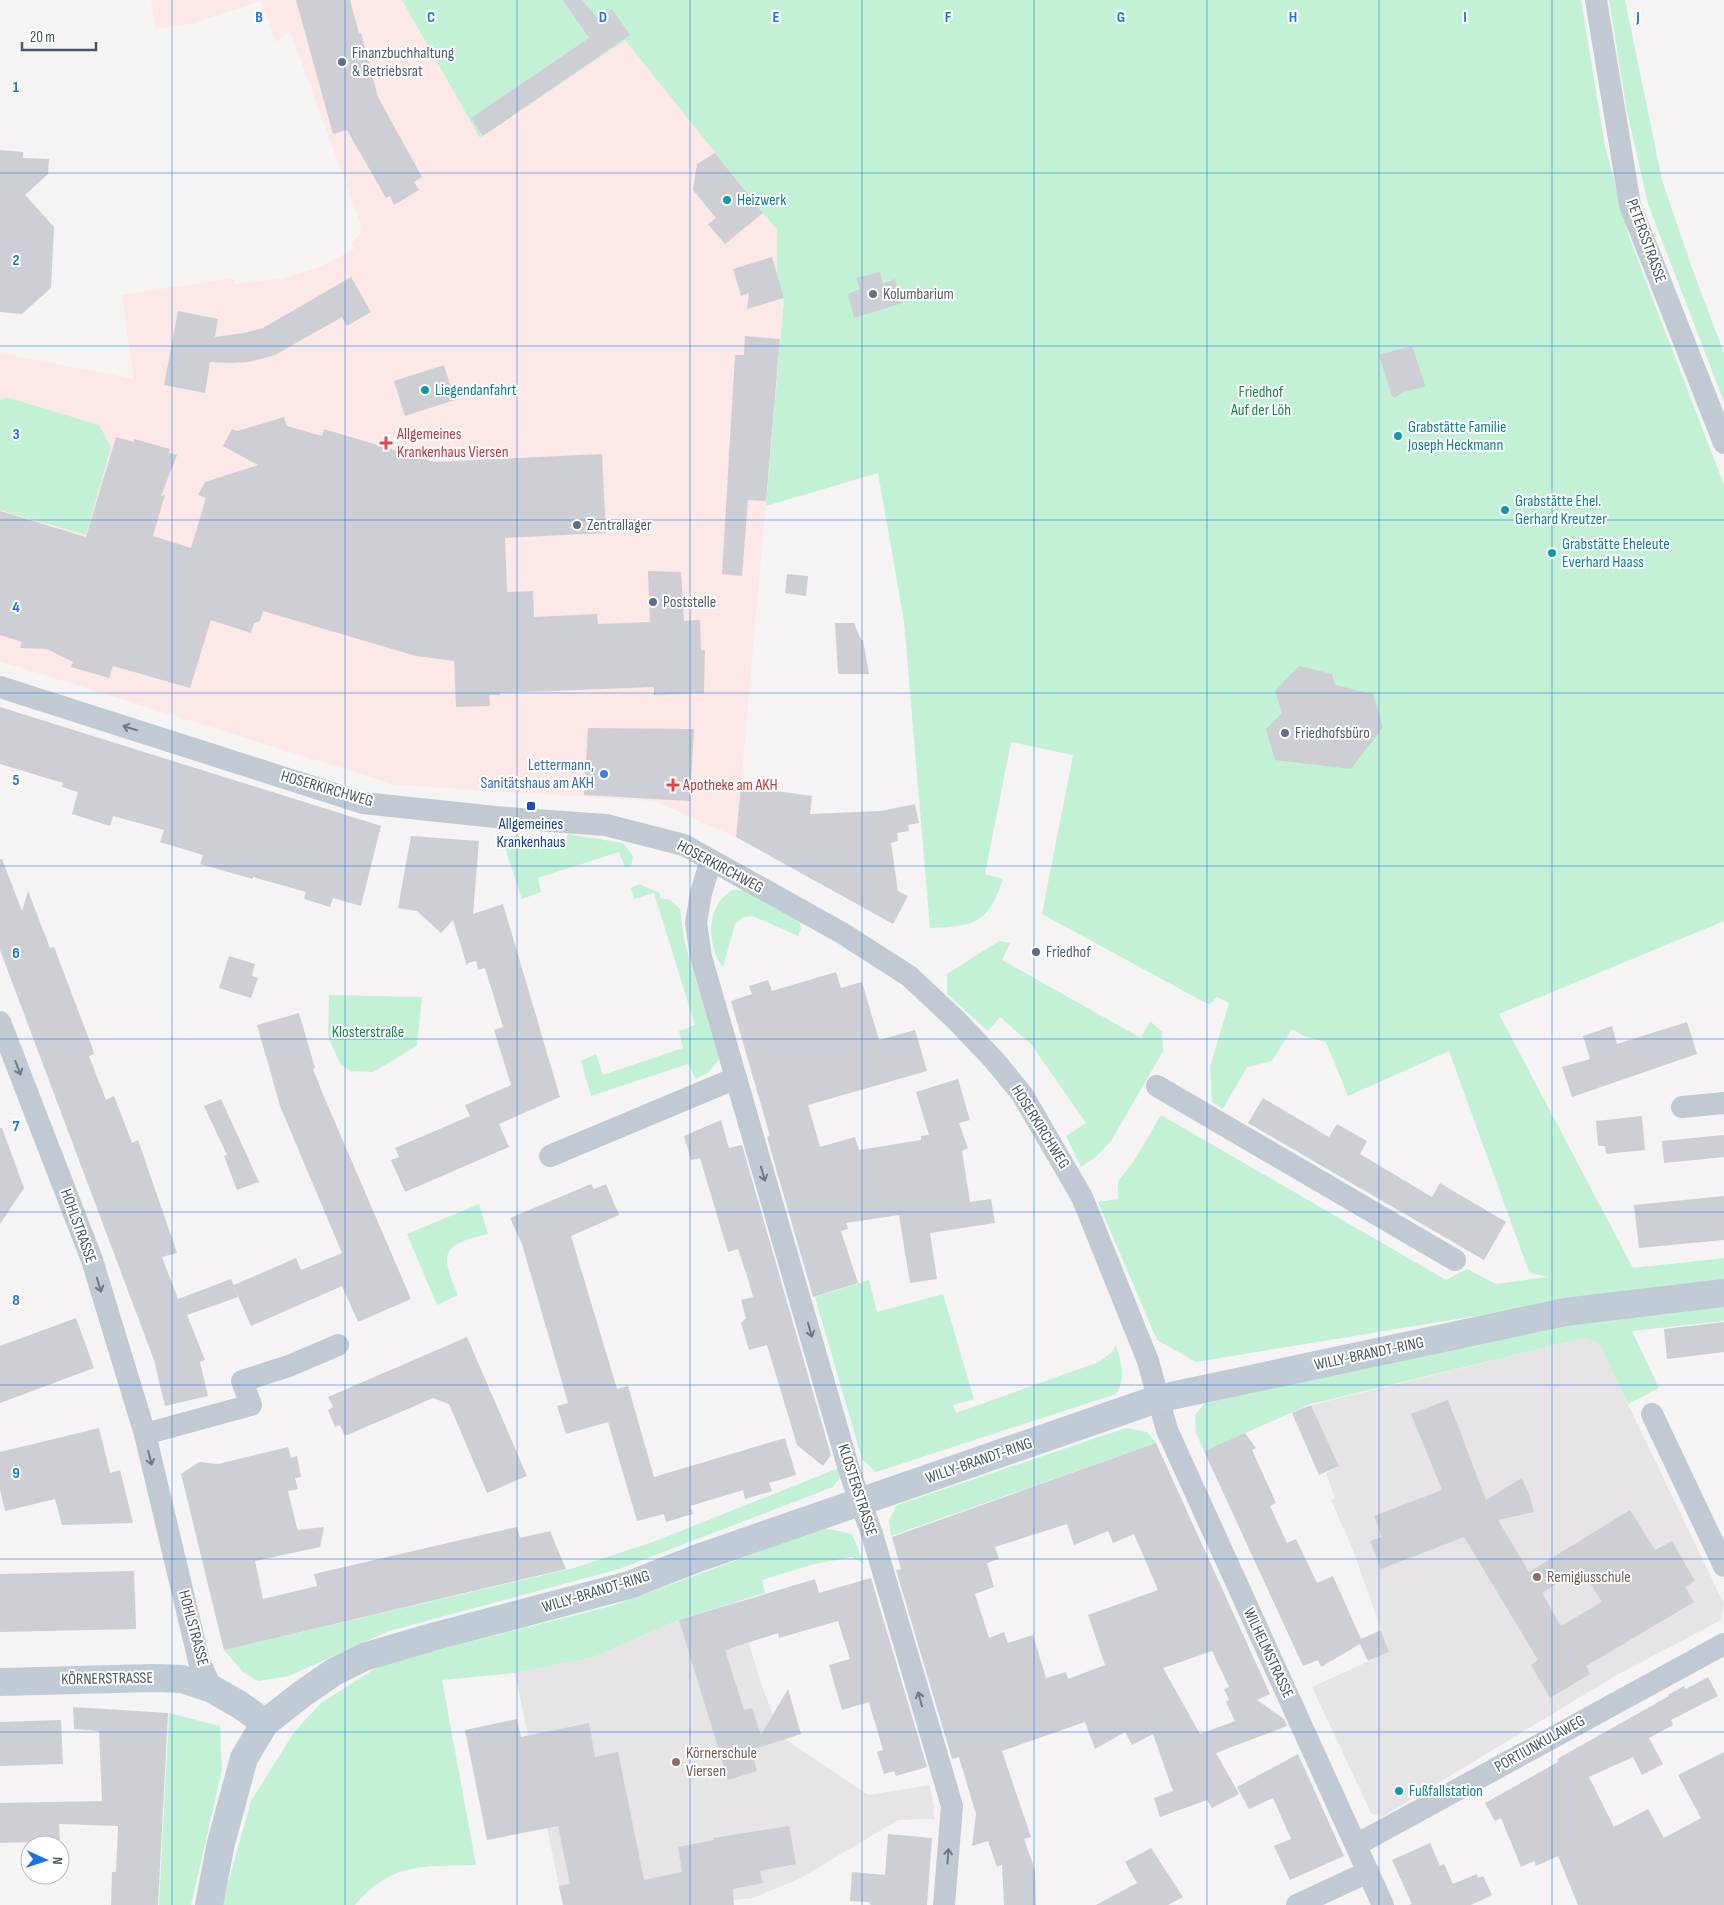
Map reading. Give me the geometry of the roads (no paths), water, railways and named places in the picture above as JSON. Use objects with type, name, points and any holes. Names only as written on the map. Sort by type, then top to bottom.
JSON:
[{"type":"main road","name":"WILLY-BRANDT-RING","points":[[266,1723],[334,1672],[364,1657],[432,1636],[629,1585],[698,1558],[1157,1399],[1565,1312],[1724,1293]]},
{"type":"main road","name":"KÖRNERSTRASSE","points":[[0,1682],[154,1678],[182,1679],[212,1689]]},
{"type":"main road","points":[[209,1905],[221,1843],[244,1758],[266,1723],[212,1689]]},
{"type":"street","name":"PETERSSTRASSE","points":[[1596,0],[1630,205],[1724,443]]},
{"type":"street","name":"HOSERKIRCHWEG","points":[[0,687],[363,803],[495,817],[606,825],[684,845],[842,932],[909,976],[955,1019],[1005,1073],[1036,1115],[1082,1197],[1148,1361],[1157,1399]]},
{"type":"street","name":"KLOSTERSTRASSE","points":[[711,860],[701,893],[696,923],[702,957],[850,1473],[872,1534],[952,1806],[944,1905]]},
{"type":"street","name":"HOHLSTRASSE","points":[[0,1022],[92,1260],[145,1434],[199,1661],[212,1689]]},
{"type":"street","points":[[550,1156],[736,1078]]},
{"type":"street","points":[[1157,1086],[1455,1260]]},
{"type":"street","points":[[1682,1107],[1724,1103]]},
{"type":"street","points":[[145,1434],[251,1405],[242,1381],[289,1366],[338,1345]]},
{"type":"street","name":"WILHELMSTRASSE","points":[[1157,1399],[1167,1430],[1383,1905]]},
{"type":"street","points":[[1652,1414],[1724,1566]]},
{"type":"street","name":"PORTIUNKULAWEG","points":[[1356,1845],[1724,1644]]},
{"type":"street","points":[[1296,1905],[1368,1872]]},
{"type":"place","name":"Finanzbuchhaltung & Betriebsrat","points":[[342,62]]},
{"type":"place","name":"Heizwerk","points":[[727,200]]},
{"type":"place","name":"Kolumbarium","points":[[873,294]]},
{"type":"place","name":"Liegendanfahrt","points":[[425,390]]},
{"type":"place","name":"Grabstätte Familie Joseph Heckmann","points":[[1398,436]]},
{"type":"place","name":"Allgemeines Krankenhaus Viersen","points":[[386,443]]},
{"type":"place","name":"Grabstätte Ehel. Gerhard Kreutzer","points":[[1505,510]]},
{"type":"place","name":"Zentrallager","points":[[577,525]]},
{"type":"place","name":"Grabstätte Eheleute Everhard Haass","points":[[1552,553]]},
{"type":"place","name":"Poststelle","points":[[653,602]]},
{"type":"place","name":"Friedhofsbüro","points":[[1285,733]]},
{"type":"place","name":"Lettermann, Sanitätshaus am AKH","points":[[604,774]]},
{"type":"place","name":"Apotheke am AKH","points":[[673,785]]},
{"type":"place","name":"Allgemeines Krankenhaus","points":[[531,806]]},
{"type":"place","name":"Friedhof","points":[[1036,952]]},
{"type":"place","name":"Remigiusschule","points":[[1537,1577]]},
{"type":"place","name":"Körnerschule Viersen","points":[[676,1762]]},
{"type":"place","name":"Fußfallstation","points":[[1399,1791]]},
{"type":"park label","name":"Friedhof Auf der Löh","points":[[1261,401]]},
{"type":"park label","name":"Klosterstraße","points":[[368,1032]]}]
